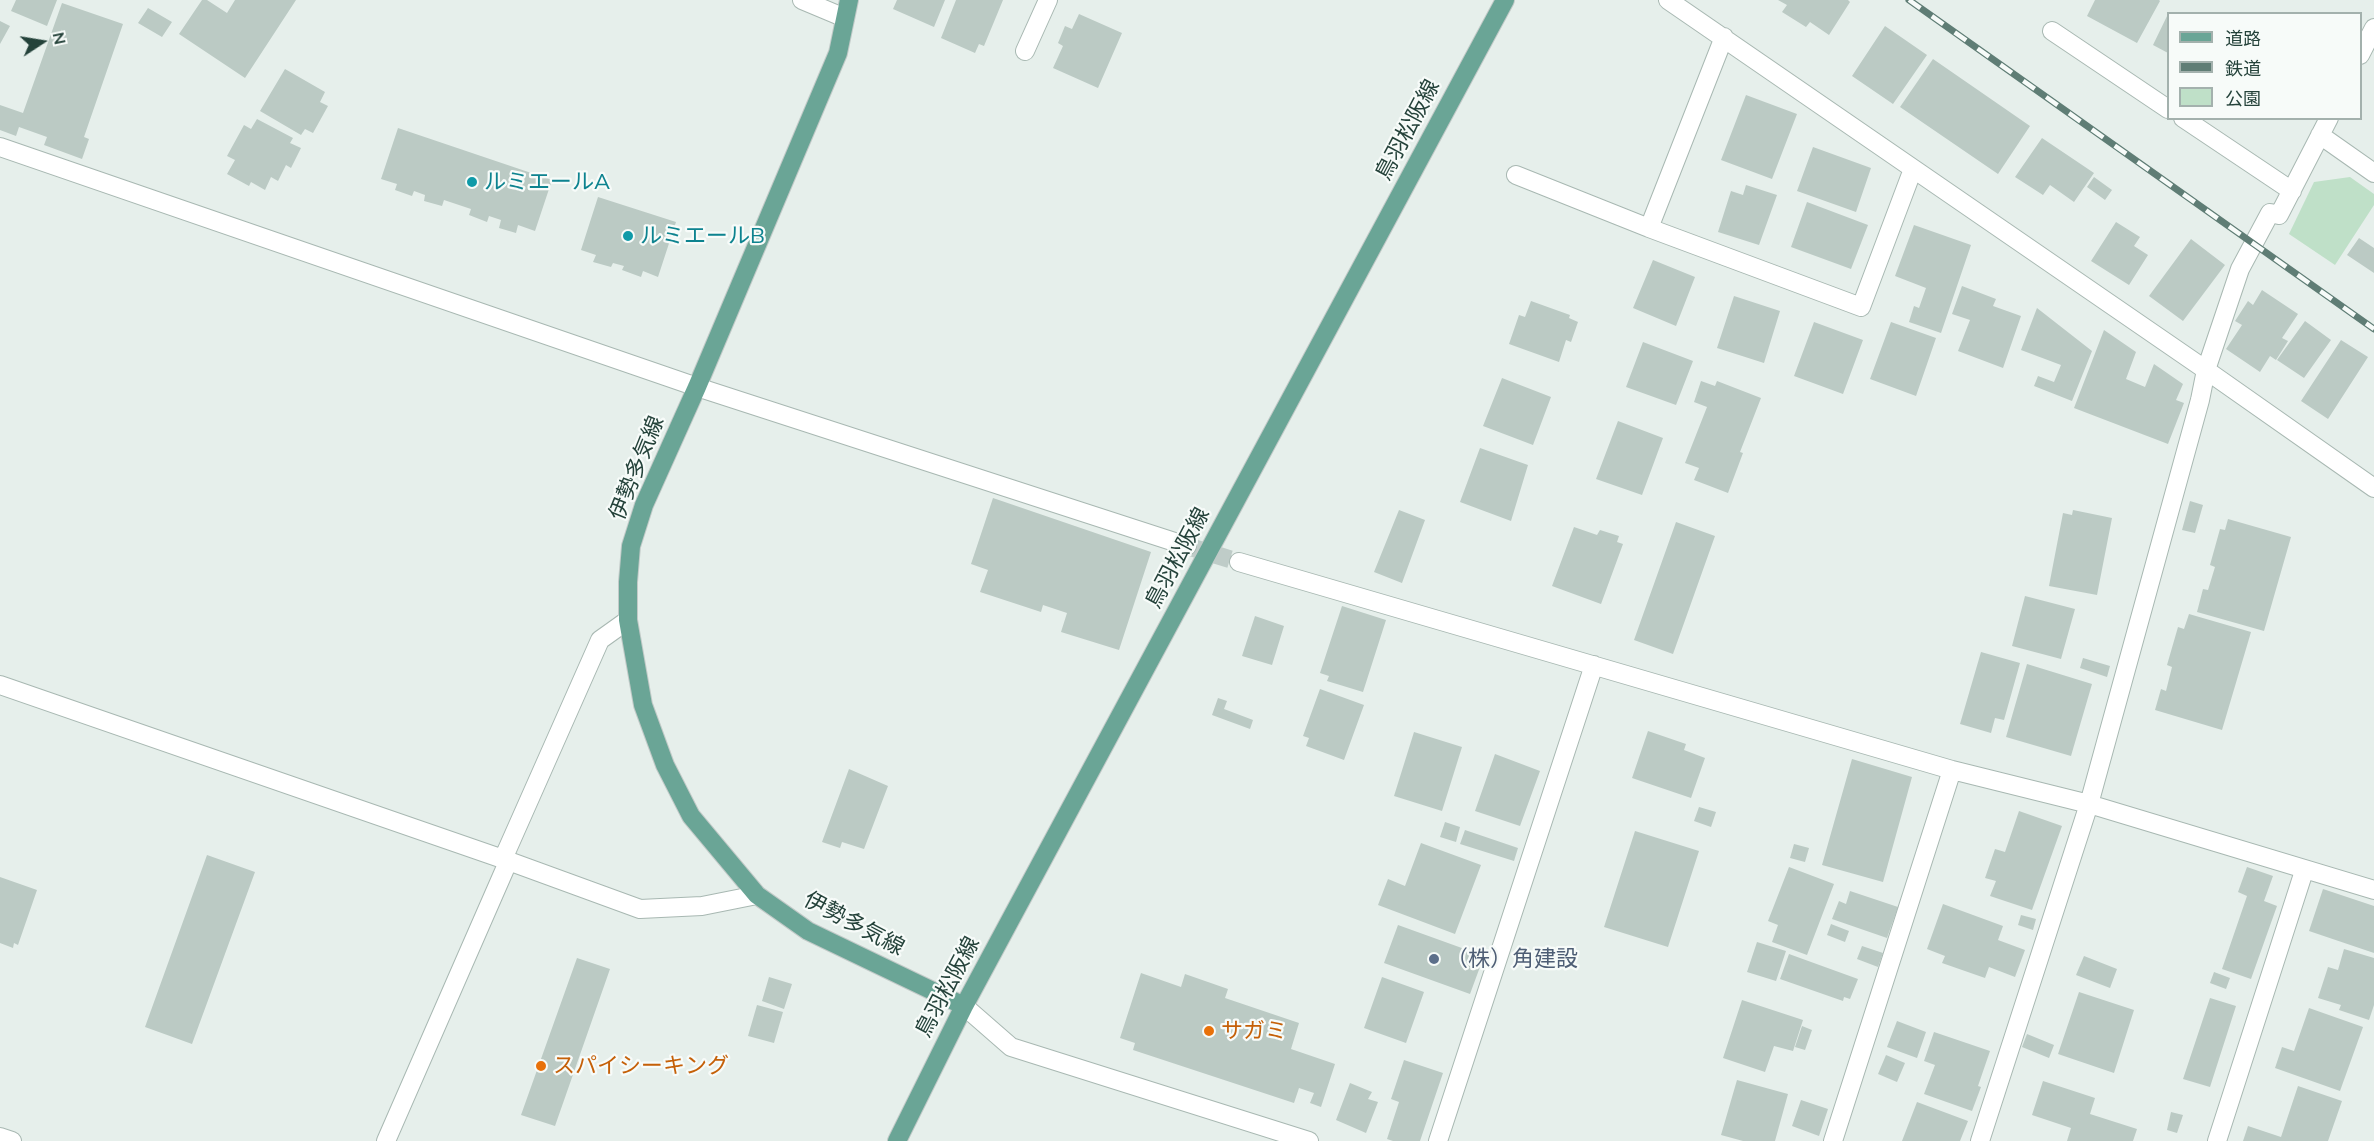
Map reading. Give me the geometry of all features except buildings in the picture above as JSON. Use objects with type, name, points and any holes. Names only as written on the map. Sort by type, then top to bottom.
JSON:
[{"type":"main road","name":"伊勢多気線","points":[[849,0],[838,53],[697,387],[644,505],[631,546],[628,620],[643,705],[665,765],[691,816],[758,895],[808,931],[964,1006]]},
{"type":"main road","name":"鳥羽松阪線","points":[[897,1141],[964,1006],[1503,4]]},
{"type":"street","points":[[802,0],[845,18]]},
{"type":"street","points":[[1025,51],[1048,0]]},
{"type":"street","points":[[1668,0],[2374,488]]},
{"type":"street","points":[[2362,53],[2374,28]]},
{"type":"street","points":[[2052,31],[2167,108]]},
{"type":"street","points":[[1649,228],[1724,37]]},
{"type":"street","points":[[2186,120],[2292,192]]},
{"type":"street","points":[[1980,1141],[2089,804],[2200,400],[2206,370],[2240,269],[2270,213],[2279,215],[2324,127],[2374,173]]},
{"type":"street","points":[[0,147],[697,387],[1187,546]]},
{"type":"street","points":[[1516,175],[1649,228],[1861,307],[1913,169]]},
{"type":"street","points":[[1239,562],[1952,770],[2089,804],[2304,871],[2374,890]]},
{"type":"street","points":[[386,1141],[600,640],[628,620]]},
{"type":"street","points":[[1438,1141],[1594,664]]},
{"type":"street","points":[[0,685],[640,909],[702,906],[758,895]]},
{"type":"street","points":[[1833,1141],[1952,770]]},
{"type":"street","points":[[2217,1141],[2304,871]]},
{"type":"street","points":[[964,1006],[1011,1047],[1309,1141]]},
{"type":"street","points":[[0,1137],[12,1141]]},
{"type":"green space","points":[[2350,177],[2374,194],[2374,205],[2335,265],[2289,234],[2314,182]]},
{"type":"tunnel","points":[[1187,546],[1239,562]]},
{"type":"railway","points":[[1909,0],[2374,329]]},
{"type":"place","name":"ルミエールA","points":[[472,182]]},
{"type":"place","name":"ルミエールB","points":[[628,236]]},
{"type":"place","name":"（株）角建設","points":[[1434,959]]},
{"type":"place","name":"サガミ","points":[[1209,1031]]},
{"type":"place","name":"スパイシーキング","points":[[541,1066]]}]
